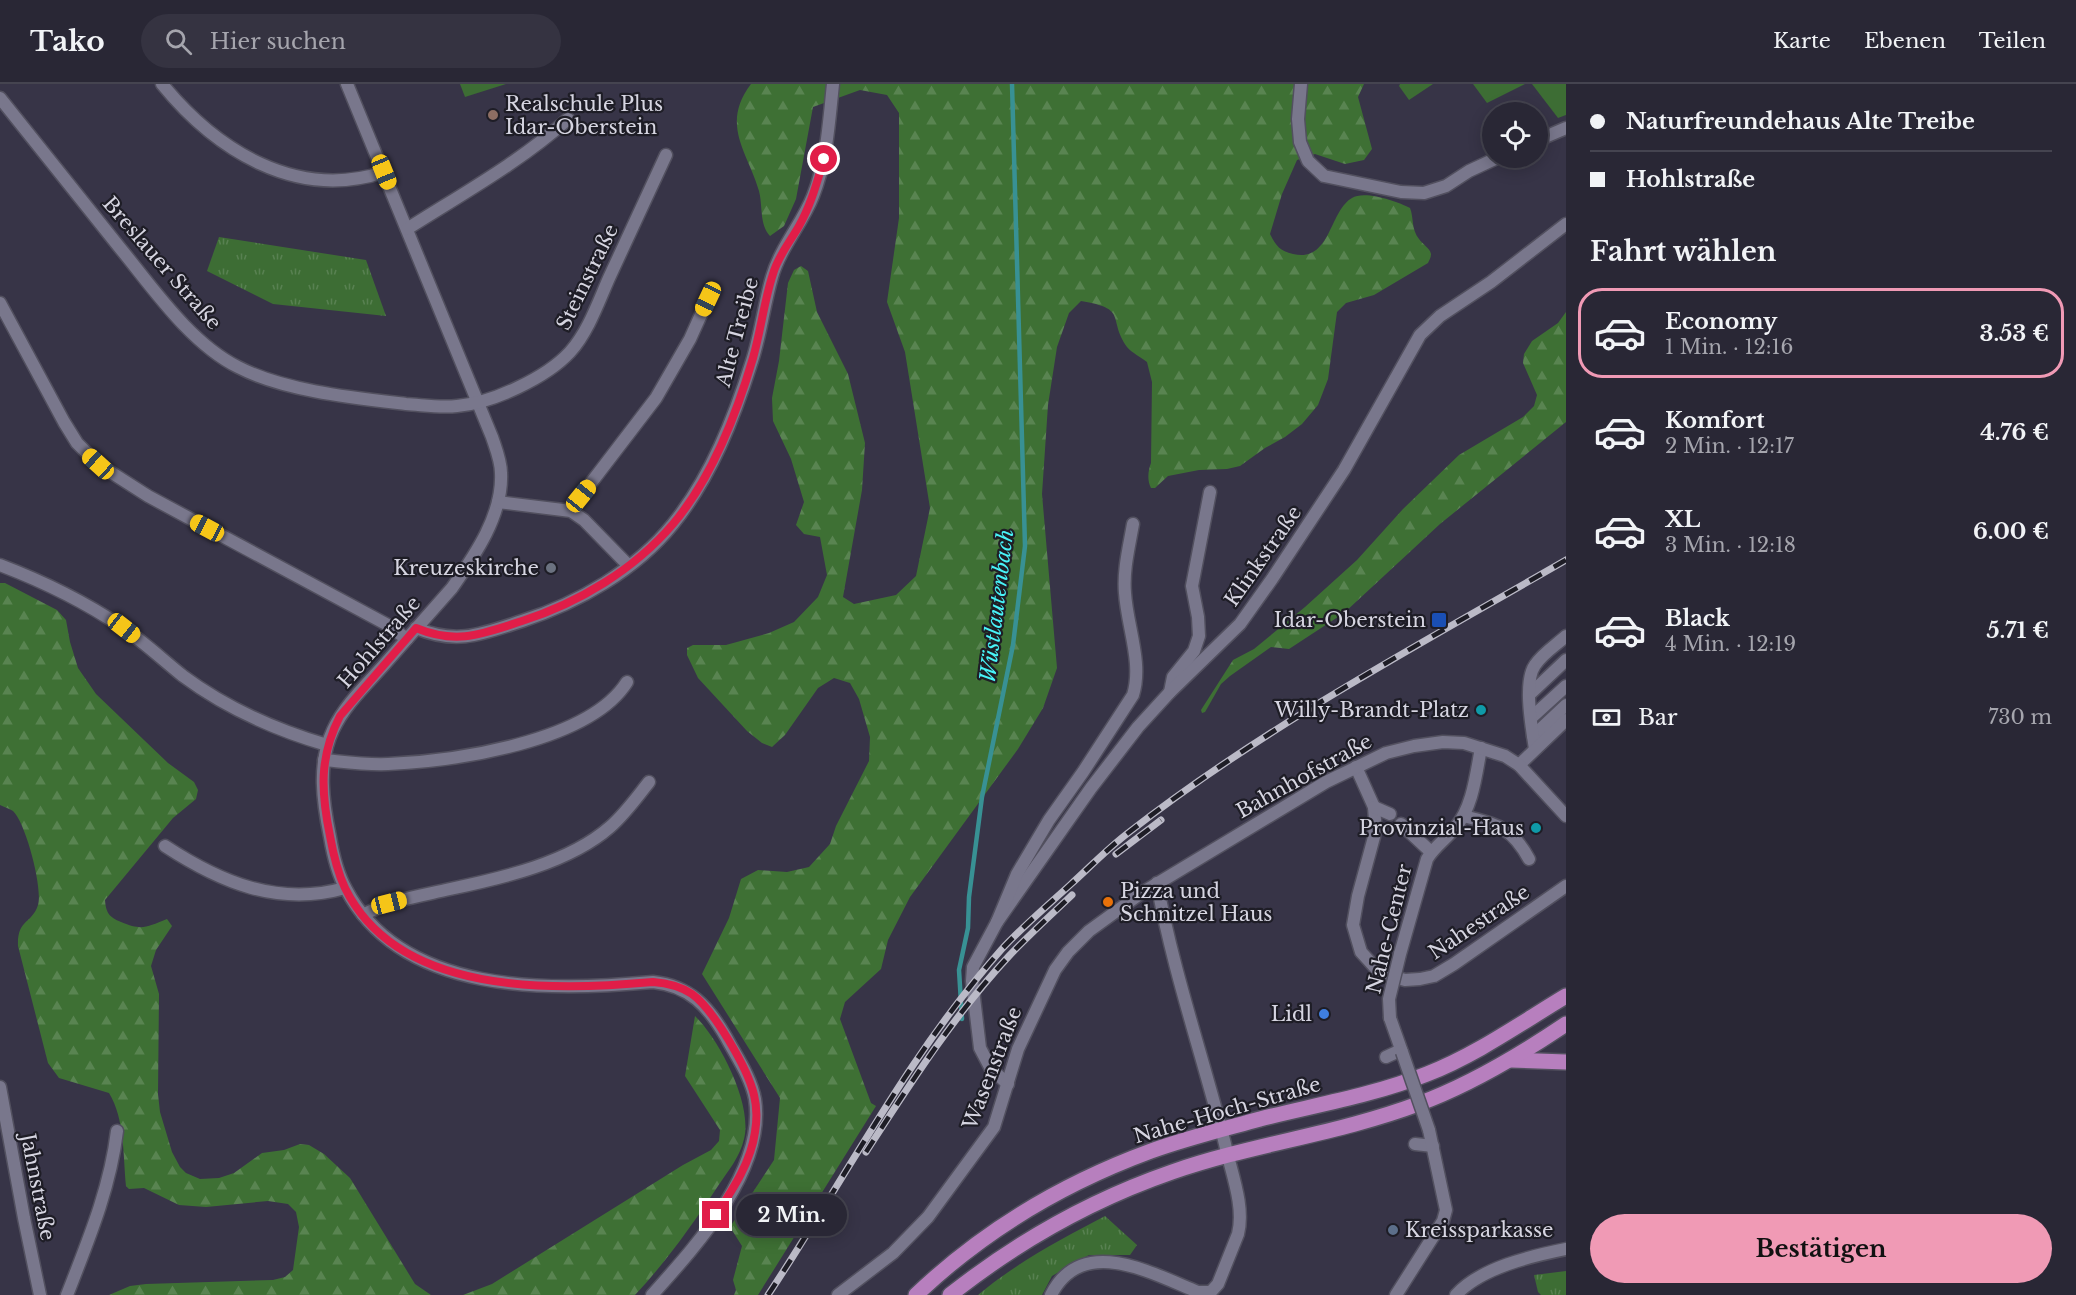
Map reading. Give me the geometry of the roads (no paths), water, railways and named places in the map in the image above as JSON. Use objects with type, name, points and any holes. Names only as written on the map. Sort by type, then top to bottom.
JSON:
[{"type":"main road","name":"Nahe-Hoch-Straße","points":[[916,1295],[957,1259],[994,1232],[1060,1191],[1097,1173],[1151,1151],[1221,1130],[1385,1088],[1428,1074],[1477,1049],[1566,996]]},
{"type":"main road","points":[[950,1295],[1021,1244],[1071,1215],[1140,1184],[1175,1171],[1364,1122],[1412,1107],[1470,1081],[1566,1024]]},
{"type":"main road","points":[[1508,1060],[1566,1062]]},
{"type":"street","points":[[162,84],[201,126],[235,151],[254,161],[300,176],[325,180],[350,181],[384,172]]},
{"type":"street","name":"Hohlstraße","points":[[347,84],[478,403],[499,458],[501,471],[498,502],[487,529],[465,568],[452,588],[340,716],[327,745],[322,779],[326,817],[334,856],[345,888],[363,915],[378,932],[418,959],[453,972],[484,979],[564,987],[667,983],[693,995],[720,1026],[750,1082],[754,1096],[757,1116],[750,1153],[726,1201],[652,1295]]},
{"type":"street","name":"Alte Treibe","points":[[416,628],[446,638],[465,637],[529,619],[588,593],[628,565],[672,525],[691,499],[722,442],[752,360],[772,275],[814,195],[824,159],[833,84]]},
{"type":"street","points":[[1301,84],[1298,119],[1300,142],[1308,160],[1324,176],[1401,192],[1424,192],[1446,186],[1482,165]]},
{"type":"street","name":"Breslauer Straße","points":[[0,98],[165,303],[190,330],[228,362],[258,376],[319,391],[441,407],[478,403]]},
{"type":"street","points":[[407,229],[521,157],[545,140],[568,119]]},
{"type":"street","points":[[1548,136],[1566,128]]},
{"type":"street","name":"Steinstraße","points":[[478,403],[545,372],[570,352],[588,323],[666,155]]},
{"type":"street","name":"Klinkstraße","points":[[997,922],[1091,788],[1138,727],[1170,692],[1240,624],[1344,470],[1420,335],[1440,316],[1491,282],[1566,224]]},
{"type":"street","points":[[571,511],[656,398],[690,339],[708,299]]},
{"type":"street","points":[[0,303],[64,422],[77,443],[98,464],[148,496],[386,624],[407,639]]},
{"type":"street","points":[[1170,692],[1173,677],[1194,651],[1199,636],[1192,586],[1210,492]]},
{"type":"street","points":[[498,502],[571,511],[584,520],[628,565]]},
{"type":"street","points":[[1008,1084],[991,1069],[981,1053],[972,981],[974,967],[997,922],[1017,874],[1049,820],[1083,772],[1136,687],[1135,659],[1124,584],[1133,524]]},
{"type":"street","points":[[0,565],[105,616],[124,628],[184,677],[234,707],[285,731],[327,745]]},
{"type":"street","points":[[1535,749],[1531,718],[1531,673],[1535,664],[1566,636]]},
{"type":"street","points":[[1530,694],[1566,660]]},
{"type":"street","points":[[324,760],[387,764],[450,757],[508,747],[551,733],[600,710],[613,700],[627,682]]},
{"type":"street","points":[[1531,718],[1566,686]]},
{"type":"street","points":[[1533,736],[1566,705]]},
{"type":"street","points":[[1566,720],[1520,765],[1566,816]]},
{"type":"street","name":"Bahnhofstraße","points":[[1157,883],[1326,782],[1386,753],[1443,742],[1464,743],[1505,756],[1520,765]]},
{"type":"street","name":"Nahe-Center","points":[[1396,1295],[1443,1221],[1446,1210],[1429,1130],[1390,1018],[1389,999],[1427,860],[1431,852],[1464,816],[1470,800],[1481,748]]},
{"type":"street","name":"Nahestraße","points":[[1356,767],[1374,807],[1374,837],[1358,896],[1353,926],[1361,952],[1380,973],[1405,980],[1420,980],[1434,976],[1566,886]]},
{"type":"street","points":[[363,915],[389,903],[556,860],[577,850],[610,827],[649,782]]},
{"type":"street","points":[[1374,807],[1390,814]]},
{"type":"street","points":[[1464,816],[1504,829],[1514,836],[1529,859]]},
{"type":"street","name":"Nahe-Center","points":[[1401,824],[1431,852]]},
{"type":"street","points":[[165,846],[216,876],[259,890],[313,894],[345,888]]},
{"type":"street","points":[[1051,1295],[1063,1276],[1073,1269],[1102,1262],[1125,1263],[1208,1294],[1218,1284],[1240,1225],[1239,1207],[1228,1156],[1177,971],[1157,883]]},
{"type":"street","name":"Wasenstraße","points":[[838,1295],[867,1274],[910,1237],[928,1217],[988,1137],[997,1120],[1027,1027],[1062,959],[1082,938],[1111,914],[1157,883]]},
{"type":"street","points":[[1386,1057],[1401,1051]]},
{"type":"street","name":"Jahnstraße","points":[[0,1087],[40,1295]]},
{"type":"street","name":"Jahnstraße","points":[[67,1295],[99,1211],[114,1158],[117,1131]]},
{"type":"street","points":[[1415,1144],[1433,1146]]},
{"type":"street","points":[[1456,1295],[1473,1282],[1499,1268],[1566,1249]]},
{"type":"waterway","name":"Wüstlautenbach","points":[[962,1019],[959,970],[968,928],[969,897],[982,797],[1013,645],[1025,546],[1012,84]]},
{"type":"railway","points":[[768,1295],[878,1118],[936,1032],[967,990],[1017,933],[1120,839],[1180,794],[1342,689],[1566,560]]},
{"type":"railway","points":[[1116,854],[1161,820]]},
{"type":"railway","points":[[866,1152],[916,1076],[970,1002],[1009,956],[1072,895]]},
{"type":"place","name":"Realschule Plus Idar-Oberstein","points":[[493,115]]},
{"type":"place","name":"Kreuzeskirche","points":[[551,568]]},
{"type":"place","name":"Idar-Oberstein","points":[[1439,620]]},
{"type":"place","name":"Willy-Brandt-Platz","points":[[1481,710]]},
{"type":"place","name":"Provinzial-Haus","points":[[1536,828]]},
{"type":"place","name":"Pizza und Schnitzel Haus","points":[[1108,902]]},
{"type":"place","name":"Lidl","points":[[1324,1014]]},
{"type":"place","name":"Kreissparkasse","points":[[1393,1230]]}]
